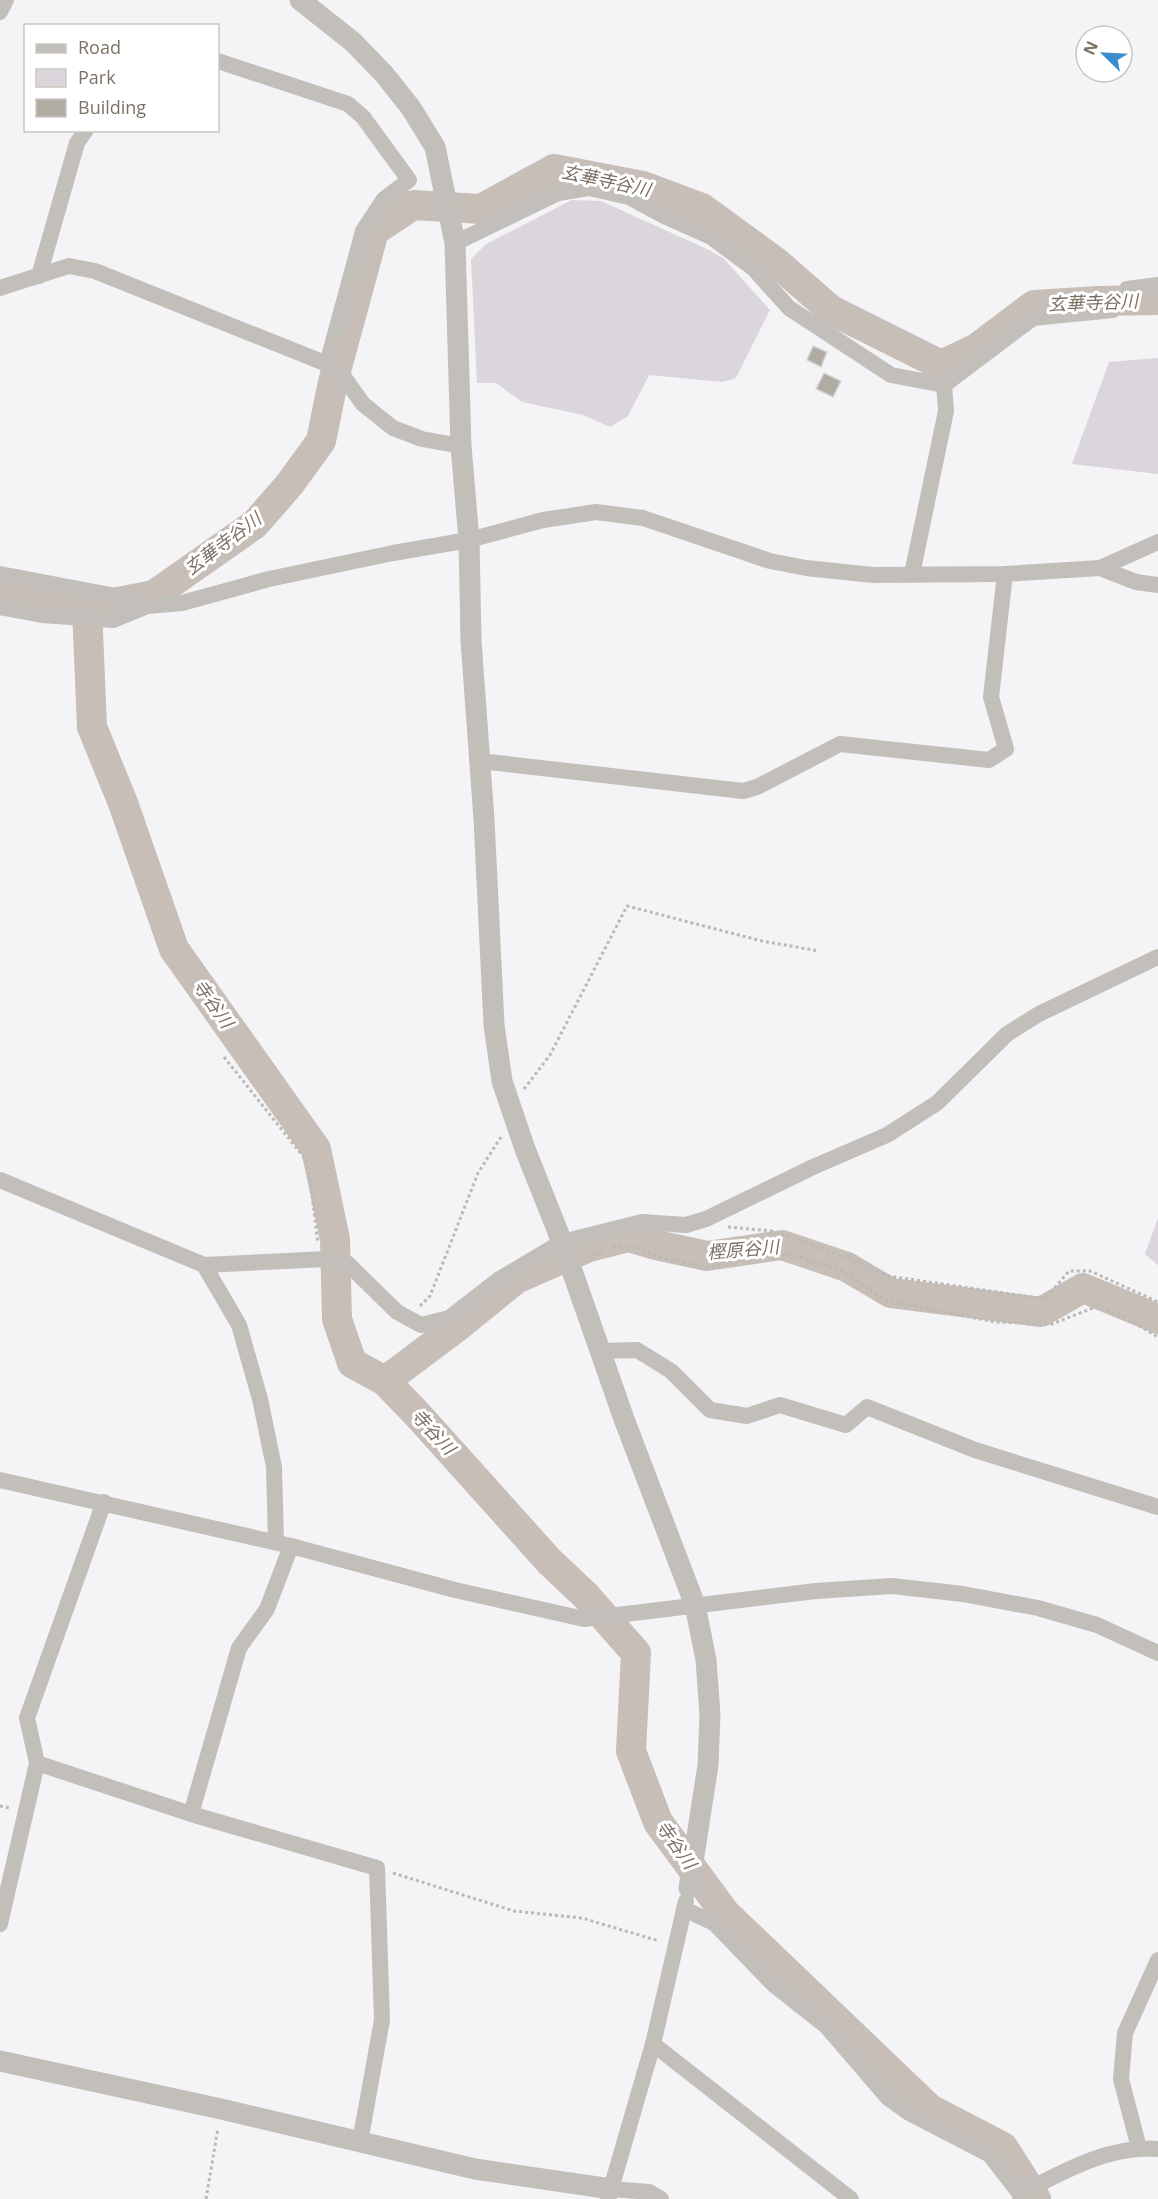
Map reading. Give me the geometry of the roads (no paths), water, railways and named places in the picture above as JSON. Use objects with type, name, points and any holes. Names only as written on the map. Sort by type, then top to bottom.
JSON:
[{"type":"street","points":[[0,12],[6,0]]},
{"type":"street","points":[[300,0],[353,42],[384,74],[411,108],[435,147],[455,243],[461,446],[469,540],[471,641],[480,761],[494,1025],[502,1081],[695,1605],[706,1660],[710,1715],[708,1765],[696,1846],[684,1910],[653,2044],[610,2194]]},
{"type":"street","points":[[219,61],[348,104],[363,117],[409,180],[384,199],[363,231],[327,364]]},
{"type":"street","points":[[39,276],[77,142],[84,132]]},
{"type":"street","points":[[455,243],[558,193],[589,188],[629,197],[711,237],[753,268],[789,308],[891,375],[944,385],[1033,318],[1113,310],[1127,289],[1158,285]]},
{"type":"street","points":[[0,288],[69,266],[95,271],[327,364],[343,376],[363,404],[393,428],[422,439],[461,446]]},
{"type":"street","points":[[912,574],[946,411],[944,385]]},
{"type":"street","points":[[0,607],[42,615],[113,621],[147,606],[182,603],[269,579],[469,540],[543,520],[596,512],[643,518],[779,563],[873,575],[1005,574],[1100,568],[1158,542]]},
{"type":"street","points":[[1100,568],[1136,582],[1158,585]]},
{"type":"street","points":[[0,574],[111,595],[147,606]]},
{"type":"street","points":[[480,761],[743,791],[757,787],[840,744],[989,760],[1006,749],[991,697],[1005,574]]},
{"type":"street","points":[[0,1180],[204,1265],[322,1259],[347,1263],[397,1312],[421,1325],[449,1318],[498,1280],[562,1242],[642,1222],[686,1225],[706,1219],[813,1167],[887,1135],[937,1103],[1007,1034],[1039,1014],[1158,957]]},
{"type":"street","points":[[191,1814],[239,1648],[267,1609],[283,1544],[274,1467],[260,1399],[239,1325],[204,1265]]},
{"type":"street","points":[[600,1351],[637,1350],[671,1371],[710,1410],[747,1416],[780,1405],[846,1425],[867,1407],[975,1450],[1158,1507]]},
{"type":"street","points":[[0,1480],[283,1544],[455,1590],[584,1619],[816,1591],[892,1586],[963,1594],[1038,1608],[1097,1625],[1158,1653]]},
{"type":"street","points":[[0,1924],[37,1763],[27,1718],[104,1502]]},
{"type":"street","points":[[37,1763],[191,1814],[377,1868],[382,2020],[360,2142]]},
{"type":"street","points":[[684,1910],[714,1923],[774,1985],[825,2026],[888,2098],[909,2113],[990,2155],[1020,2197],[1073,2165],[1139,2148],[1158,2149]]},
{"type":"street","points":[[1139,2148],[1121,2079],[1125,2033],[1158,1960]]},
{"type":"street","points":[[653,2044],[851,2199]]},
{"type":"street","points":[[0,2061],[221,2109],[475,2169],[610,2194],[649,2192],[661,2199]]},
{"type":"waterway","name":"玄華寺谷川","points":[[0,590],[87,608],[154,595],[255,524],[289,485],[321,441],[333,382],[374,231],[413,205],[481,209],[554,169],[643,186],[702,208],[776,262],[831,310],[941,365],[977,348],[1034,305],[1158,300]]},
{"type":"waterway","name":"寺谷川","points":[[87,608],[92,727],[123,803],[174,949],[316,1149],[335,1239],[337,1319],[352,1363],[385,1381],[549,1561],[586,1596],[636,1653],[631,1751],[658,1822],[725,1913],[930,2109],[1003,2147],[1036,2199]]},
{"type":"waterway","name":"樫原谷川","points":[[385,1381],[516,1279],[589,1247],[629,1237],[707,1256],[782,1245],[847,1267],[891,1293],[1041,1312],[1083,1288],[1158,1319]]}]
